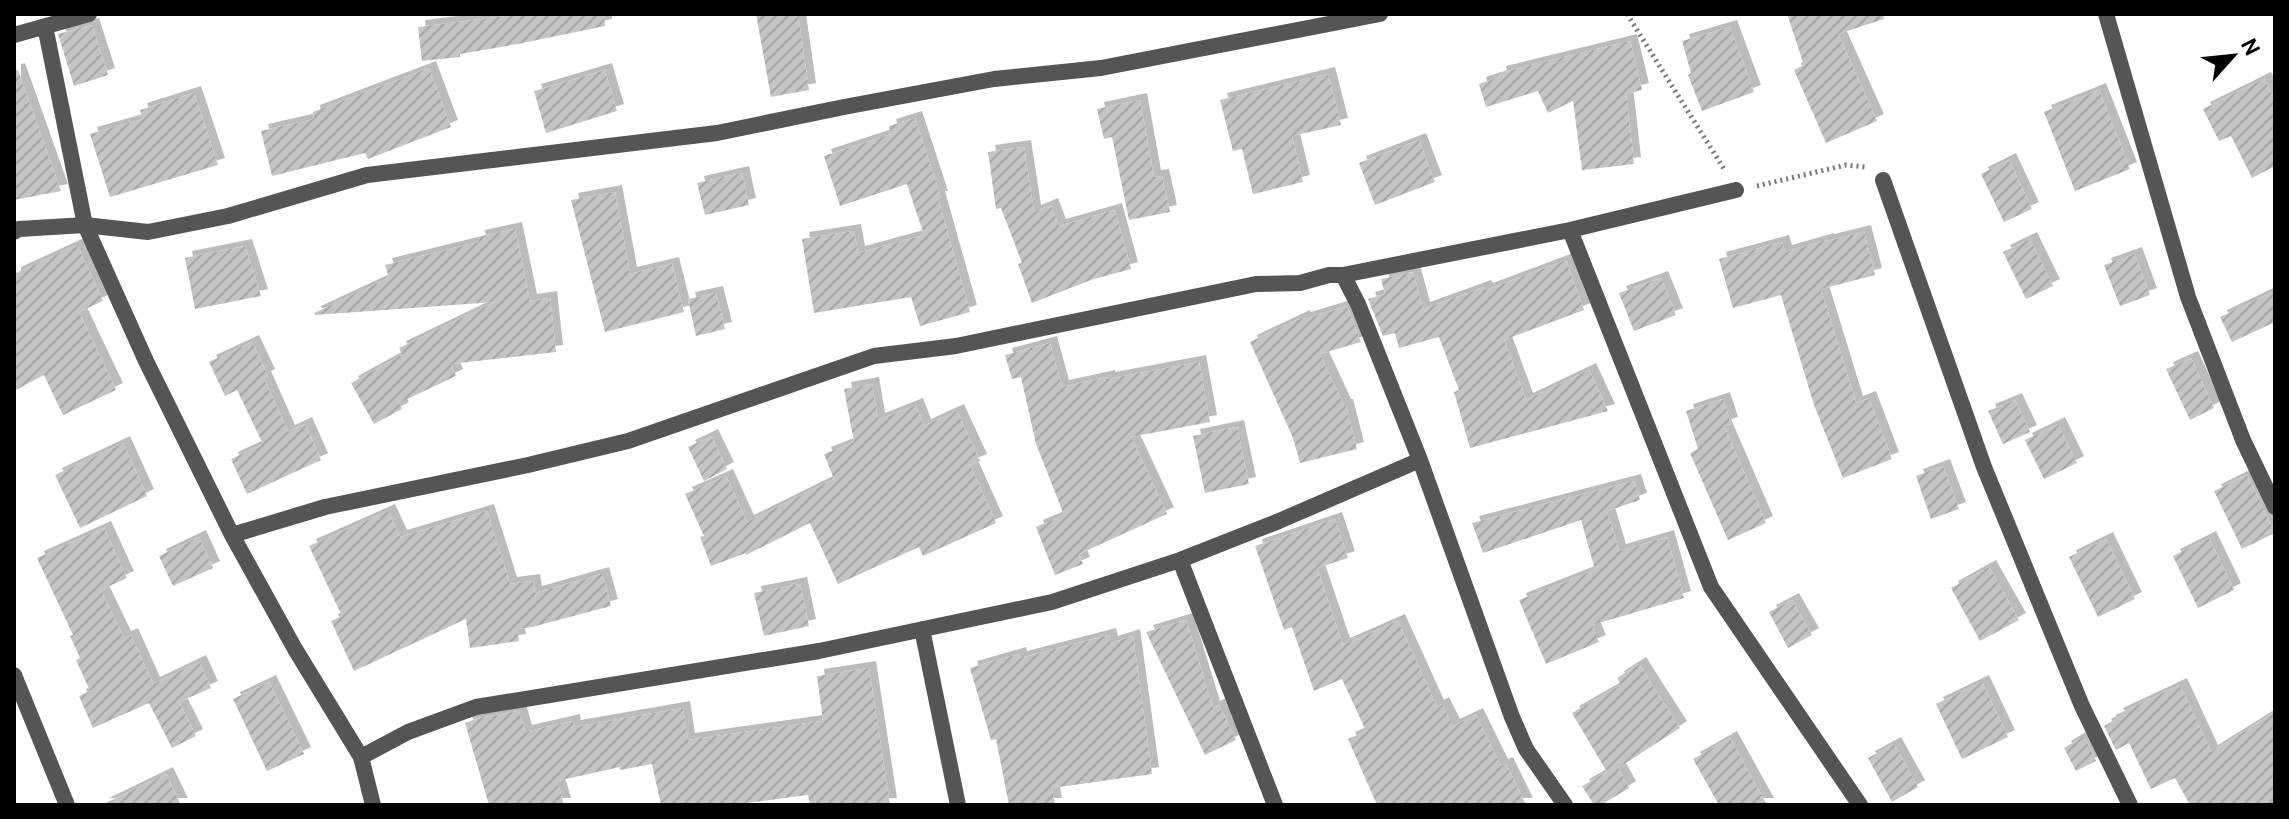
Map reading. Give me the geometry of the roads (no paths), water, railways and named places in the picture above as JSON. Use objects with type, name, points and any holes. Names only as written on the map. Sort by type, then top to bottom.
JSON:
[{"type":"street","points":[[14,232],[19,229],[85,225],[148,232],[228,216],[367,175],[717,133],[979,82],[1101,68],[1380,14]]},
{"type":"street","points":[[2106,14],[2188,297],[2243,440],[2275,507]]},
{"type":"street","points":[[14,35],[78,15]]},
{"type":"street","points":[[45,26],[85,225],[146,361],[232,535],[295,649],[361,757],[373,805]]},
{"type":"street","points":[[1883,180],[1984,467],[2082,706],[2130,805]]},
{"type":"street","points":[[232,535],[325,507],[628,441],[874,356],[956,346],[1256,284],[1300,283],[1329,275],[1343,275],[1570,230],[1736,190]]},
{"type":"street","points":[[1570,230],[1711,587],[1860,805]]},
{"type":"street","points":[[1343,275],[1358,304],[1420,460],[1512,717],[1526,749],[1565,805]]},
{"type":"street","points":[[361,757],[408,732],[476,707],[819,651],[1052,602],[1180,560],[1420,460]]},
{"type":"street","points":[[1180,560],[1275,805]]},
{"type":"street","points":[[922,629],[958,805]]},
{"type":"street","points":[[14,675],[67,805]]}]
